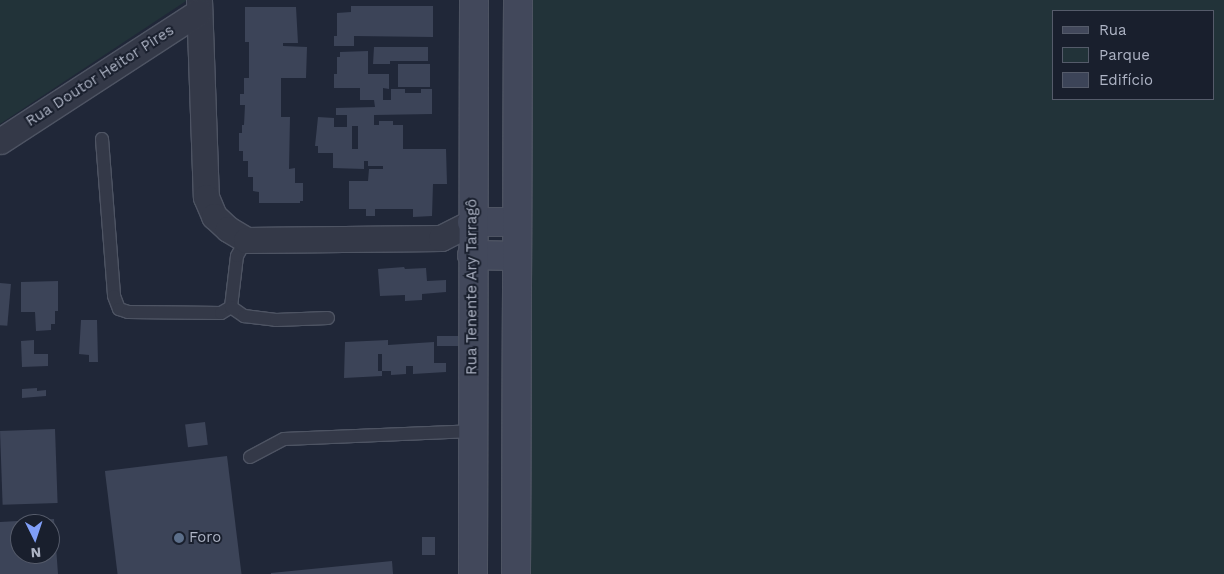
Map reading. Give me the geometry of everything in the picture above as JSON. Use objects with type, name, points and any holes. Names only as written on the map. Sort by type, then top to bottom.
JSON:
[{"type":"main road","name":"Rua Tenente Ary Tarragô","points":[[473,574],[472,222],[474,0]]},
{"type":"main road","points":[[516,574],[518,0]]},
{"type":"main road","points":[[472,222],[517,222]]},
{"type":"main road","points":[[472,255],[517,256]]},
{"type":"street","points":[[199,6],[206,197],[214,216],[228,230],[246,240],[441,238],[472,222]]},
{"type":"street","name":"Rua Doutor Heitor Pires","points":[[0,141],[199,6]]},
{"type":"street","points":[[441,238],[472,255]]},
{"type":"lane","points":[[102,140],[114,296],[119,309],[128,312],[221,313],[231,307]]},
{"type":"lane","points":[[231,307],[236,256],[246,240]]},
{"type":"lane","points":[[231,307],[244,316],[276,320],[328,318]]},
{"type":"lane","points":[[250,457],[284,439],[472,431]]},
{"type":"green space","points":[[0,0],[186,0],[186,1],[0,124]]},
{"type":"green space","points":[[510,0],[1224,0],[1224,574],[507,574]]},
{"type":"building","points":[[351,6],[433,6],[433,37],[354,36],[354,46],[334,46],[334,36],[337,36],[337,13],[351,12]]},
{"type":"building","points":[[245,7],[296,7],[298,43],[283,43],[283,46],[307,47],[306,78],[281,78],[281,117],[290,117],[289,169],[295,168],[295,183],[303,183],[303,201],[300,201],[300,203],[259,203],[259,192],[253,191],[253,177],[248,177],[248,161],[243,161],[243,151],[239,151],[239,133],[242,133],[242,125],[244,125],[245,105],[240,105],[240,94],[244,94],[244,78],[249,78],[249,42],[245,42]]},
{"type":"building","points":[[374,47],[428,47],[428,61],[390,61],[390,64],[373,64]]},
{"type":"building","points":[[368,51],[368,74],[389,74],[389,89],[383,88],[383,100],[391,100],[391,89],[405,89],[405,93],[421,93],[421,89],[432,89],[432,114],[374,115],[374,125],[379,125],[379,121],[393,121],[393,125],[403,125],[403,149],[446,149],[447,184],[433,184],[432,216],[413,217],[413,209],[375,209],[375,216],[366,216],[366,209],[349,209],[349,181],[368,181],[369,169],[383,169],[383,166],[368,166],[368,161],[364,161],[364,169],[333,168],[333,153],[318,153],[318,146],[315,146],[318,117],[334,118],[334,127],[347,127],[347,115],[336,115],[336,108],[375,107],[374,100],[360,100],[360,88],[334,88],[334,74],[337,74],[337,57],[340,57],[340,52]],"holes":[[[352,126],[358,126],[358,149],[352,149]]]},
{"type":"building","points":[[398,64],[430,64],[430,87],[398,87]]},
{"type":"building","points":[[404,267],[405,269],[426,268],[427,281],[446,280],[446,292],[422,294],[422,300],[405,301],[405,295],[380,296],[378,269]]},
{"type":"building","points":[[58,281],[58,311],[55,311],[55,324],[51,324],[51,330],[36,331],[35,312],[21,312],[21,282]]},
{"type":"building","points":[[0,283],[11,284],[7,326],[0,325]]},
{"type":"building","points":[[81,320],[97,320],[98,362],[89,362],[89,355],[79,354]]},
{"type":"building","points":[[437,336],[460,336],[460,346],[437,346]]},
{"type":"building","points":[[34,340],[34,354],[48,354],[48,366],[22,367],[21,341]]},
{"type":"building","points":[[388,340],[388,345],[434,342],[434,363],[446,363],[446,372],[413,374],[413,366],[406,366],[406,374],[391,375],[391,371],[382,371],[382,376],[344,378],[345,342]],"holes":[[[378,354],[382,354],[382,371],[378,371]]]},
{"type":"building","points":[[37,388],[37,391],[46,390],[46,396],[22,398],[22,389]]},
{"type":"building","points":[[205,422],[208,445],[188,447],[185,424]]},
{"type":"building","points":[[55,429],[58,503],[3,505],[0,431]]},
{"type":"building","points":[[227,456],[241,574],[118,574],[105,471]]},
{"type":"building","points":[[10,521],[10,564],[57,564],[58,574],[0,574],[0,522]]},
{"type":"building","points":[[422,537],[435,537],[435,555],[422,555]]},
{"type":"building","points":[[392,561],[393,574],[271,574],[271,573]]},
{"type":"place","name":"Foro","points":[[179,538]]}]
